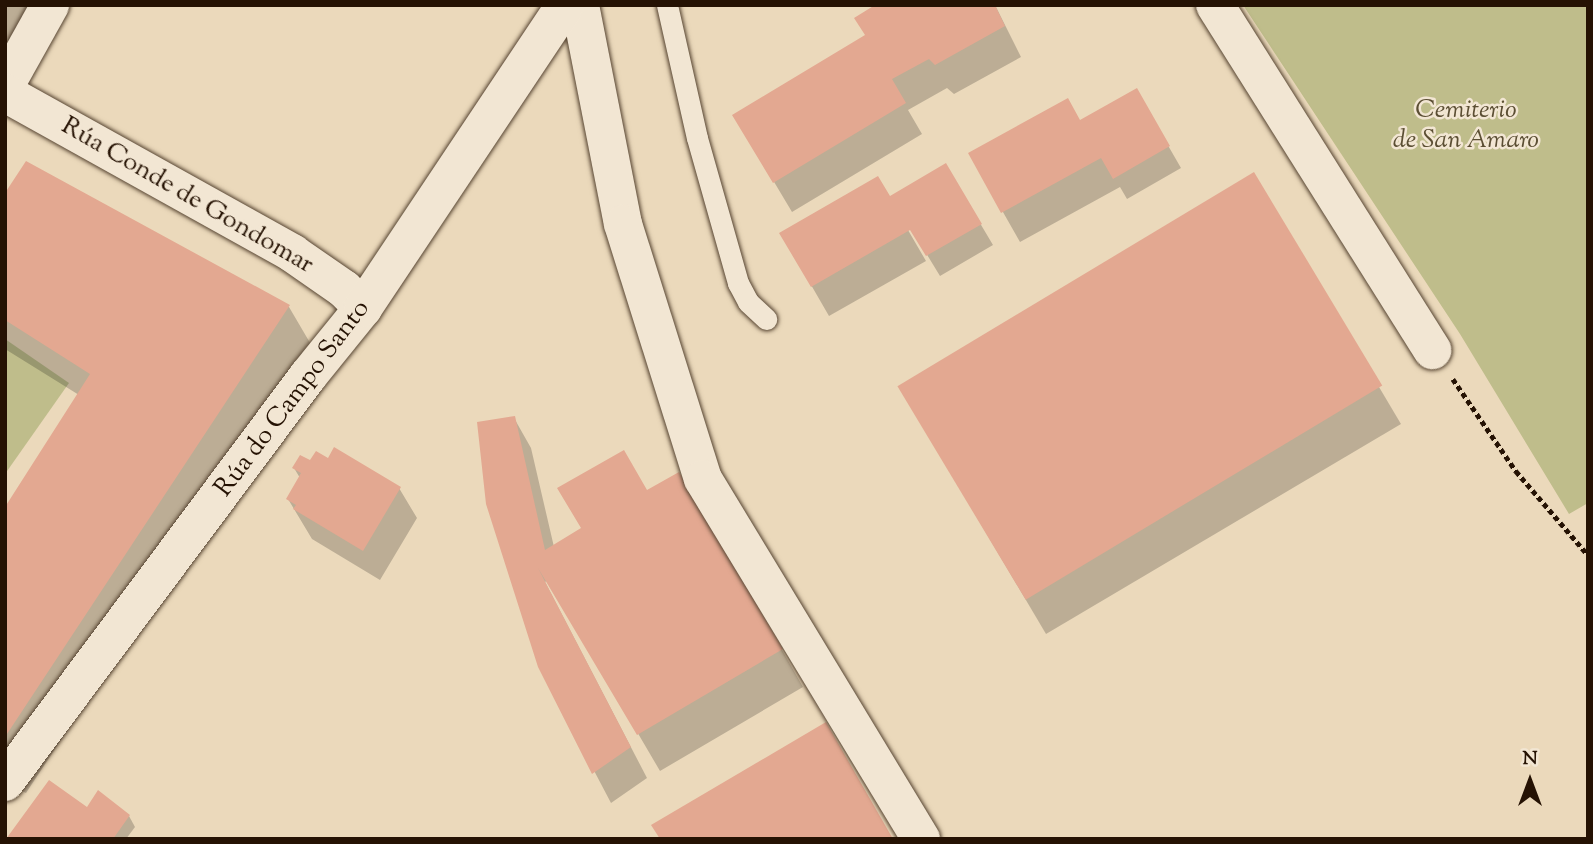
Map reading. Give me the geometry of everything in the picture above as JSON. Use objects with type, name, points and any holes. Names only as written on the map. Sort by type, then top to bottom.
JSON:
[{"type":"street","points":[[5,86],[50,5]]},
{"type":"street","name":"Rúa do Campo Santo","points":[[5,782],[308,376],[363,308],[565,5]]},
{"type":"street","points":[[580,5],[622,223],[703,479],[921,839]]},
{"type":"street","points":[[1215,5],[1432,350]]},
{"type":"street","name":"Rúa Conde de Gondomar","points":[[5,93],[292,253],[327,276],[363,308]]},
{"type":"lane","points":[[667,5],[697,138],[738,283],[748,302],[766,319]]},
{"type":"path","points":[[1432,350],[1516,471],[1588,555]]},
{"type":"green space","name":"Cemiterio de San Amaro","points":[[1243,5],[1588,5],[1588,503],[1569,514],[1460,334]]},
{"type":"green space","points":[[5,339],[69,383],[5,474]]},
{"type":"building","points":[[875,5],[995,5],[1005,26],[935,65],[929,59],[892,79],[906,103],[773,183],[732,115],[865,35],[854,18]]},
{"type":"building","points":[[1137,88],[1170,146],[1113,179],[1101,158],[1001,213],[968,153],[1068,98],[1080,120]]},
{"type":"building","points":[[26,161],[290,305],[5,737],[5,507],[90,374],[5,320],[5,193]]},
{"type":"building","points":[[946,163],[982,224],[926,256],[910,230],[811,287],[779,233],[878,176],[890,196]]},
{"type":"building","points":[[1254,172],[1382,385],[1026,600],[897,386]]},
{"type":"building","points":[[515,416],[545,550],[581,528],[557,488],[624,450],[647,490],[679,472],[783,649],[637,735],[538,568],[631,747],[592,774],[538,667],[486,504],[477,422]]},
{"type":"building","points":[[334,447],[401,487],[363,551],[293,509],[296,505],[286,499],[301,473],[292,468],[300,455],[310,460],[316,451],[328,458]]},
{"type":"building","points":[[826,722],[893,839],[660,839],[651,825]]},
{"type":"building","points":[[49,780],[87,807],[98,790],[130,815],[113,839],[6,839]]}]
